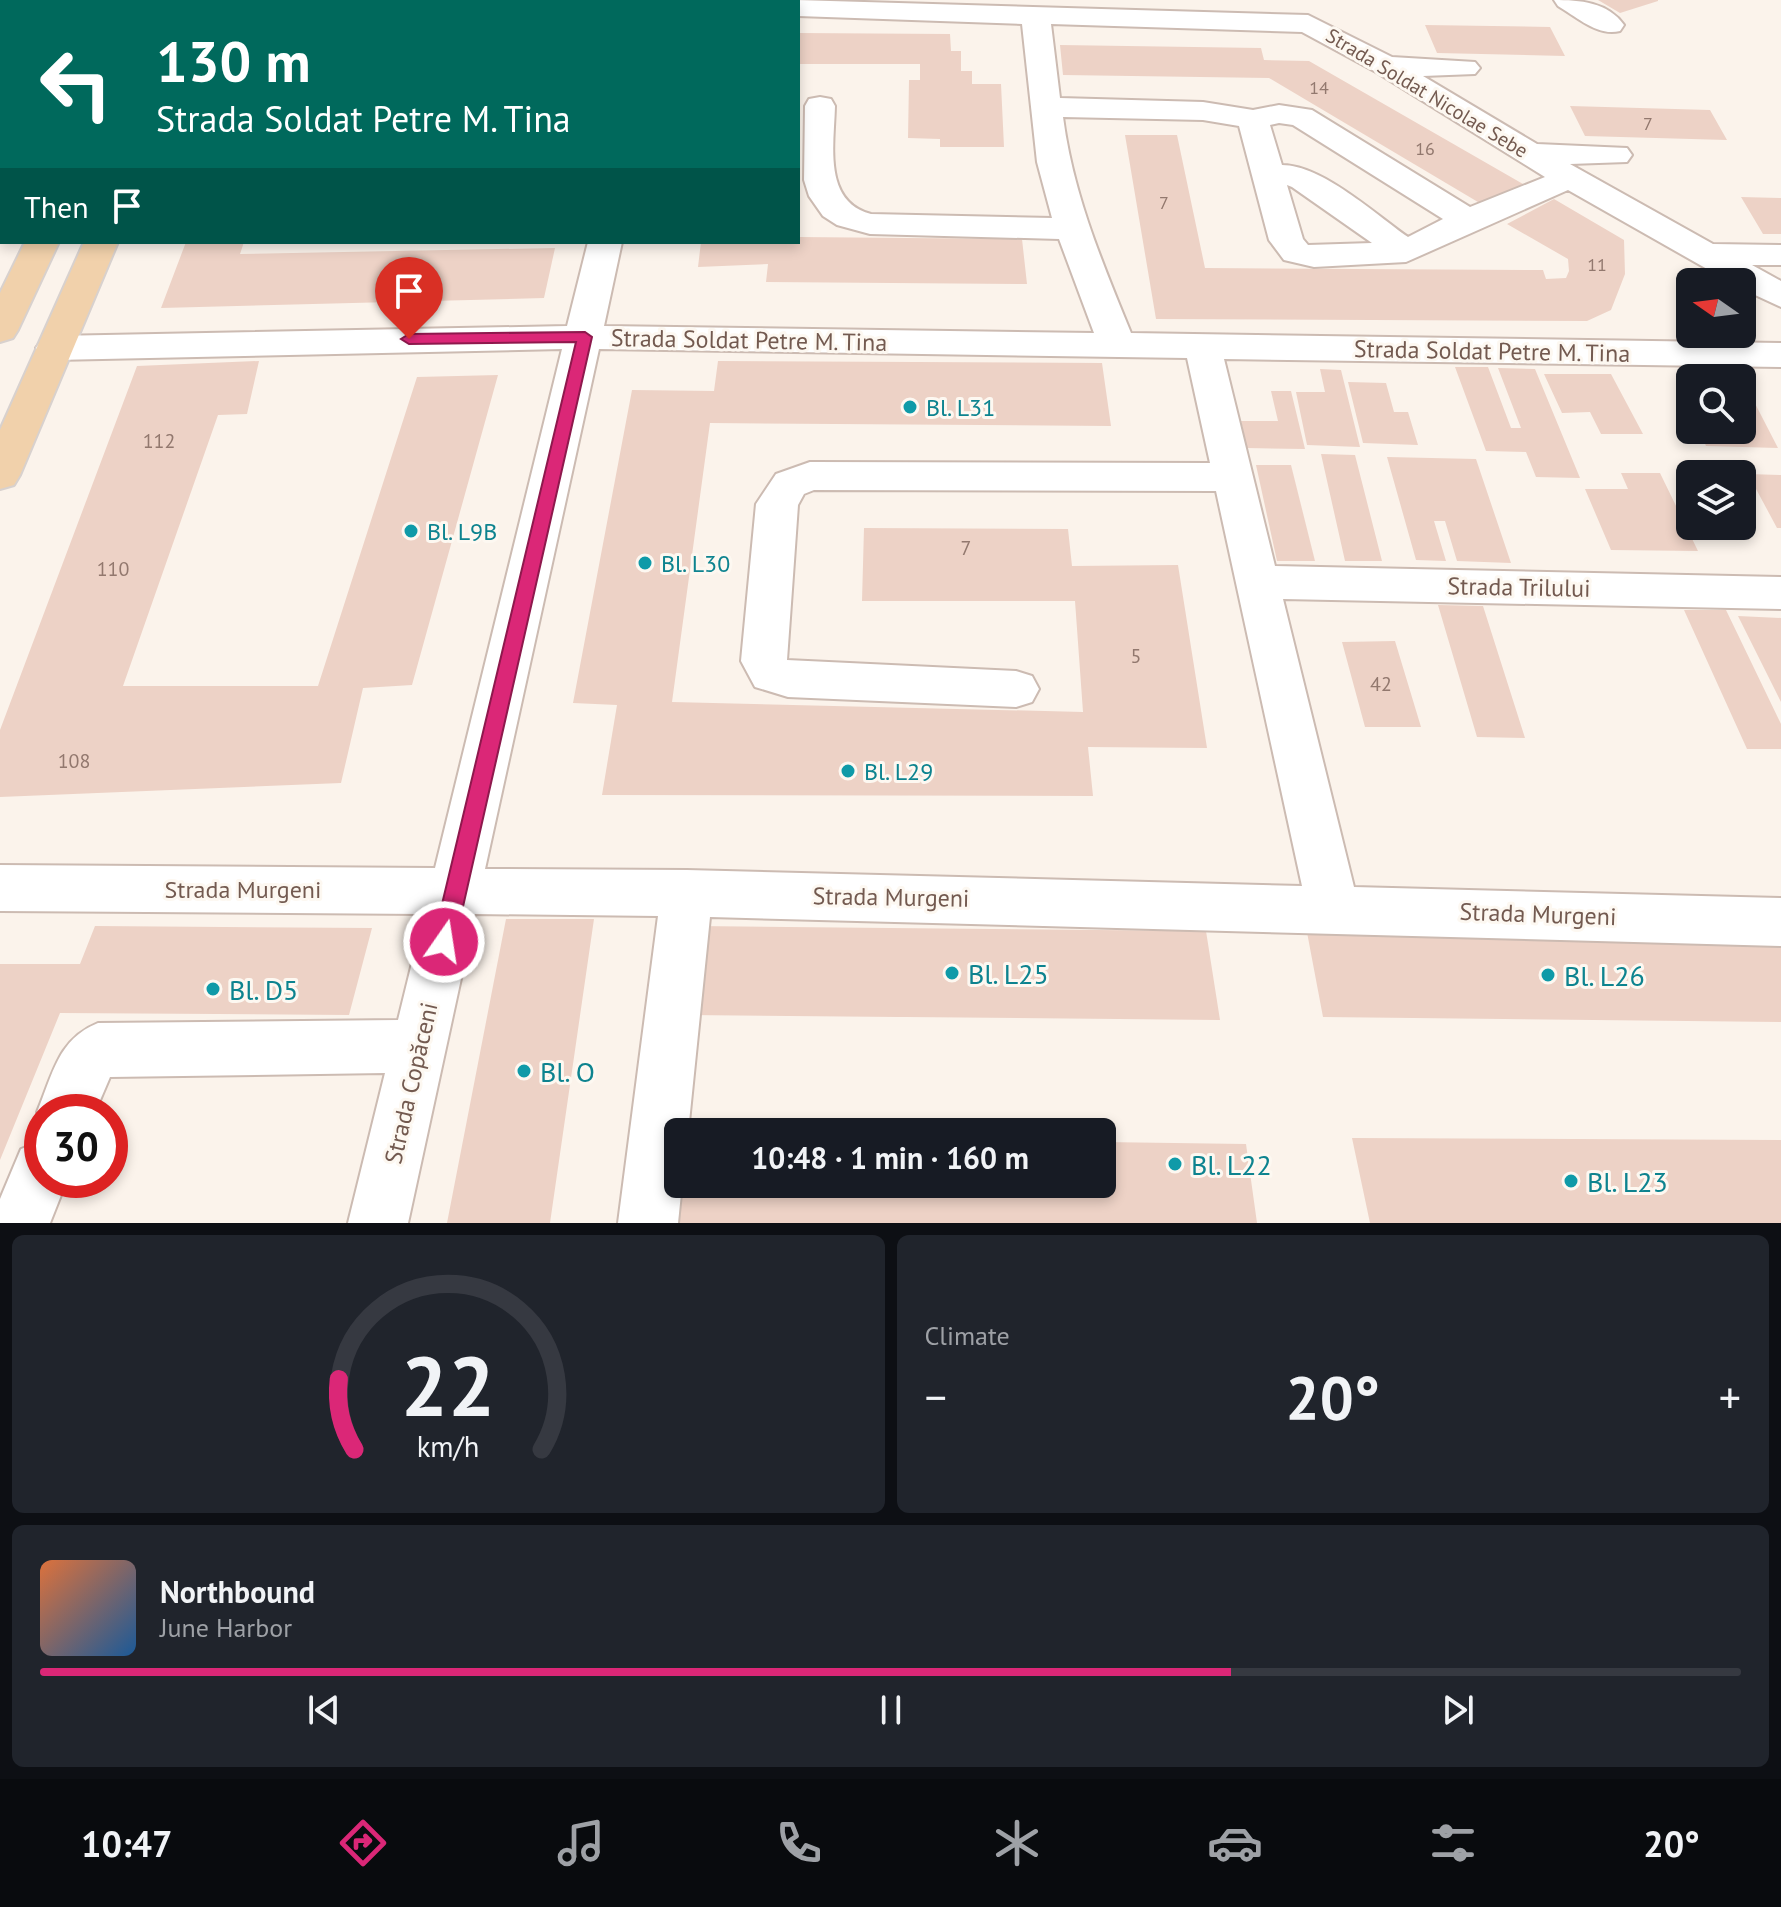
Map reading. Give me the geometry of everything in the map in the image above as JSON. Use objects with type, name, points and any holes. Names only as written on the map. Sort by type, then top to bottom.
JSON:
[{"type":"main road","points":[[0,330],[41,244]]},
{"type":"main road","points":[[0,475],[100,244]]},
{"type":"street","points":[[1568,0],[1610,25]]},
{"type":"street","name":"Strada Soldat Nicolae Sebe","points":[[808,6],[1308,24],[1386,66],[1570,178],[1781,296]]},
{"type":"street","points":[[1035,14],[1053,162],[1072,229],[1118,346]]},
{"type":"street","points":[[1386,66],[1465,68]]},
{"type":"street","points":[[820,106],[820,187],[830,206],[850,221],[1072,229]]},
{"type":"street","points":[[1045,107],[1203,111],[1253,119],[1279,114],[1301,117],[1468,220]]},
{"type":"street","points":[[1253,119],[1286,240],[1296,253],[1314,257],[1406,252],[1468,220],[1570,178]]},
{"type":"street","points":[[1531,154],[1616,155]]},
{"type":"street","points":[[1269,175],[1294,175],[1304,180],[1406,252]]},
{"type":"street","name":"Strada Copăceni","points":[[378,1223],[605,244]]},
{"type":"street","points":[[1706,254],[1781,255]]},
{"type":"street","name":"Strada Soldat Petre M. Tina","points":[[55,348],[585,337],[1781,355]]},
{"type":"street","points":[[1203,347],[1333,908]]},
{"type":"street","points":[[1016,689],[788,679],[771,674],[764,661],[777,504],[790,484],[810,476],[1233,477]]},
{"type":"street","name":"Strada Trilului","points":[[1257,582],[1781,593]]},
{"type":"street","name":"Strada Murgeni","points":[[0,888],[687,893],[1781,922]]},
{"type":"street","points":[[648,1223],[687,893]]},
{"type":"street","points":[[73,1094],[87,1061],[98,1050],[420,1046]]},
{"type":"street","points":[[20,1223],[30,1198]]},
{"type":"building","points":[[1598,0],[1658,0],[1658,1],[1620,13]]},
{"type":"building","points":[[1425,25],[1550,27],[1565,56],[1437,53]]},
{"type":"building","points":[[800,33],[950,34],[951,51],[961,51],[961,71],[972,71],[972,84],[1001,84],[1004,147],[940,147],[940,139],[908,138],[909,80],[920,80],[920,64],[800,64]]},
{"type":"building","points":[[1060,45],[1261,48],[1264,60],[1309,61],[1523,184],[1483,205],[1269,78],[1063,75]]},
{"type":"building","points":[[1570,106],[1710,110],[1727,140],[1585,136]]},
{"type":"building","points":[[1125,135],[1177,135],[1205,268],[1543,270],[1546,279],[1566,278],[1568,259],[1507,224],[1554,199],[1624,240],[1625,274],[1611,310],[1587,321],[1156,319]]},
{"type":"building","points":[[1741,197],[1781,198],[1781,234],[1763,234]]},
{"type":"building","points":[[800,237],[1022,239],[1027,284],[766,282],[768,264],[698,267],[701,244],[800,244]]},
{"type":"building","points":[[185,244],[243,244],[240,254],[555,248],[544,298],[161,308]]},
{"type":"building","points":[[259,361],[247,414],[218,415],[123,686],[318,686],[417,377],[498,375],[412,685],[363,688],[341,783],[0,797],[0,730],[137,366]]},
{"type":"building","points":[[718,361],[1102,363],[1111,426],[710,423],[672,702],[1083,712],[1075,601],[862,601],[864,528],[1068,529],[1072,566],[1178,565],[1207,748],[1088,747],[1093,796],[602,795],[617,705],[573,703],[632,390],[714,391]]},
{"type":"building","points":[[1455,367],[1488,367],[1511,428],[1521,428],[1498,368],[1535,369],[1580,478],[1536,477],[1526,452],[1486,451]]},
{"type":"building","points":[[1320,369],[1341,370],[1360,447],[1307,445],[1296,392],[1325,392]]},
{"type":"building","points":[[1544,374],[1611,374],[1643,434],[1601,434],[1590,412],[1562,413]]},
{"type":"building","points":[[1348,382],[1386,383],[1394,412],[1408,412],[1418,445],[1363,443]]},
{"type":"building","points":[[1271,391],[1291,391],[1305,449],[1247,448],[1241,421],[1278,421]]},
{"type":"building","points":[[1756,405],[1778,448],[1706,446],[1756,444]]},
{"type":"building","points":[[1321,454],[1355,455],[1382,561],[1345,561]]},
{"type":"building","points":[[1387,457],[1476,459],[1511,563],[1457,561],[1445,521],[1434,521],[1446,561],[1416,560]]},
{"type":"building","points":[[1256,465],[1291,465],[1315,561],[1277,561]]},
{"type":"building","points":[[1621,473],[1660,473],[1676,506],[1676,540],[1693,540],[1698,551],[1611,550],[1585,489],[1628,489]]},
{"type":"building","points":[[1756,474],[1781,475],[1781,528],[1777,528],[1756,489]]},
{"type":"building","points":[[1438,605],[1483,606],[1525,738],[1477,737]]},
{"type":"building","points":[[1684,610],[1726,610],[1781,724],[1781,749],[1747,749]]},
{"type":"building","points":[[1738,616],[1781,618],[1781,702]]},
{"type":"building","points":[[1395,641],[1421,727],[1365,727],[1342,642]]},
{"type":"building","name":"Bl. O","points":[[506,919],[594,919],[550,1223],[447,1223]]},
{"type":"building","name":"Bl. D5","points":[[95,926],[372,928],[349,1015],[60,1013],[27,1094],[24,1094],[24,1101],[0,1160],[0,964],[80,964]]},
{"type":"building","name":"Bl. L25","points":[[696,926],[1206,931],[1220,1020],[687,1015]]},
{"type":"building","name":"Bl. L26","points":[[1306,927],[1781,932],[1781,1022],[1323,1017]]},
{"type":"building","name":"Bl. L23","points":[[1352,1138],[1781,1140],[1781,1223],[1370,1223]]},
{"type":"building","name":"Bl. L22","points":[[1116,1142],[1246,1144],[1257,1223],[667,1223],[671,1198],[1116,1198]]},
{"type":"place","name":"Bl. L31","points":[[910,407]]},
{"type":"place","name":"Bl. L9B","points":[[411,531]]},
{"type":"place","name":"Bl. L30","points":[[645,563]]},
{"type":"place","name":"Bl. L29","points":[[848,771]]},
{"type":"place","name":"Bl. L25","points":[[952,973]]},
{"type":"place","name":"Bl. L26","points":[[1548,975]]},
{"type":"place","name":"Bl. D5","points":[[213,989]]},
{"type":"place","name":"Bl. O","points":[[524,1071]]},
{"type":"place","name":"Bl. L22","points":[[1175,1164]]},
{"type":"place","name":"Bl. L23","points":[[1571,1181]]},
{"type":"route","points":[[409,339],[585,337],[444,942]]}]
